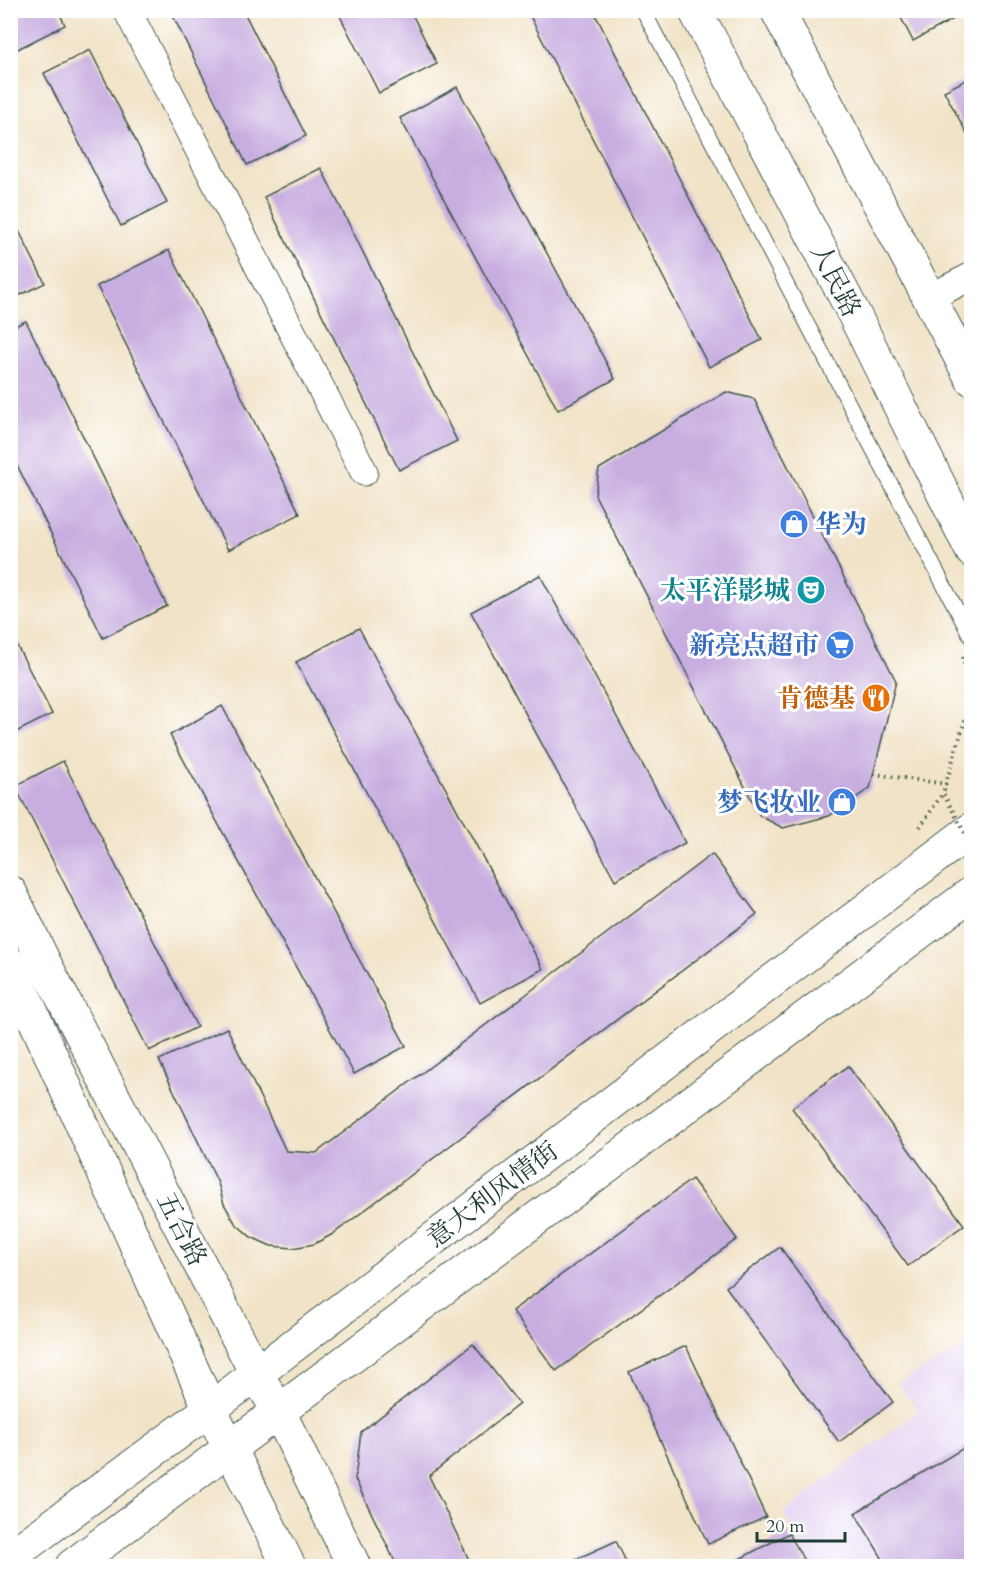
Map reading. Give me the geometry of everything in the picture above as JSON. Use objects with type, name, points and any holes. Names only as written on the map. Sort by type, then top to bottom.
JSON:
[{"type":"street","points":[[127,10],[364,472]]},
{"type":"street","name":"人民路","points":[[695,10],[851,308],[972,551]]},
{"type":"street","points":[[777,10],[972,379]]},
{"type":"street","points":[[928,298],[972,276]]},
{"type":"street","name":"意大利风情街","points":[[10,1557],[210,1409],[972,829]]},
{"type":"street","name":"五合路","points":[[10,892],[256,1373],[279,1412],[354,1566]]},
{"type":"street","name":"意大利风情街","points":[[72,1566],[972,893]]},
{"type":"street","name":"五合路","points":[[12,970],[210,1409],[288,1566]]},
{"type":"lane","points":[[643,10],[972,639]]},
{"type":"path","points":[[972,697],[943,793],[972,846]]},
{"type":"path","points":[[874,774],[946,784]]},
{"type":"shaded area","points":[[971,1344],[971,1566],[811,1566],[783,1513],[919,1411],[897,1383]]},
{"type":"building","points":[[10,10],[58,10],[65,25],[10,53]]},
{"type":"building","points":[[170,10],[243,10],[306,136],[247,165]]},
{"type":"building","points":[[337,10],[410,10],[437,64],[379,93]]},
{"type":"building","points":[[527,10],[593,10],[762,340],[709,367]]},
{"type":"building","points":[[897,10],[970,10],[913,41]]},
{"type":"building","points":[[90,50],[167,203],[121,226],[44,73]]},
{"type":"building","points":[[972,77],[972,143],[944,91]]},
{"type":"building","points":[[457,87],[615,379],[558,410],[400,118]]},
{"type":"building","points":[[321,168],[457,441],[399,470],[264,197]]},
{"type":"building","points":[[10,213],[45,283],[10,300]]},
{"type":"building","points":[[169,250],[300,514],[228,550],[97,286]]},
{"type":"building","points":[[26,321],[167,606],[103,638],[10,451],[10,328]]},
{"type":"building","points":[[726,392],[754,399],[896,681],[870,788],[829,816],[783,828],[760,816],[595,495],[599,469]]},
{"type":"building","points":[[540,575],[685,843],[615,880],[471,612]]},
{"type":"building","points":[[359,628],[543,969],[480,1003],[296,662]]},
{"type":"building","points":[[10,632],[52,714],[10,735]]},
{"type":"building","points":[[222,706],[406,1046],[354,1074],[170,735]]},
{"type":"building","points":[[63,761],[197,1027],[149,1051],[15,786]]},
{"type":"building","points":[[712,854],[757,914],[333,1234],[314,1244],[293,1248],[271,1246],[251,1237],[235,1223],[224,1204],[218,1183],[159,1060],[227,1028],[286,1151],[316,1153]]},
{"type":"building","points":[[848,1066],[964,1225],[908,1266],[792,1108]]},
{"type":"building","points":[[692,1179],[737,1239],[556,1371],[512,1311]]},
{"type":"building","points":[[780,1247],[893,1402],[839,1442],[726,1287]]},
{"type":"building","points":[[473,1344],[519,1404],[429,1476],[472,1566],[397,1566],[355,1479],[361,1432]]},
{"type":"building","points":[[686,1346],[766,1517],[708,1544],[629,1372]]},
{"type":"building","points":[[972,1443],[972,1566],[887,1566],[855,1513]]},
{"type":"building","points":[[789,1533],[807,1566],[732,1566],[730,1564]]},
{"type":"building","points":[[616,1541],[628,1566],[561,1566]]},
{"type":"place","name":"华为","points":[[794,524]]},
{"type":"place","name":"太平洋影城","points":[[811,590]]},
{"type":"place","name":"新亮点超市","points":[[840,645]]},
{"type":"place","name":"肯德基","points":[[876,698]]},
{"type":"place","name":"梦飞妆业","points":[[842,802]]}]
